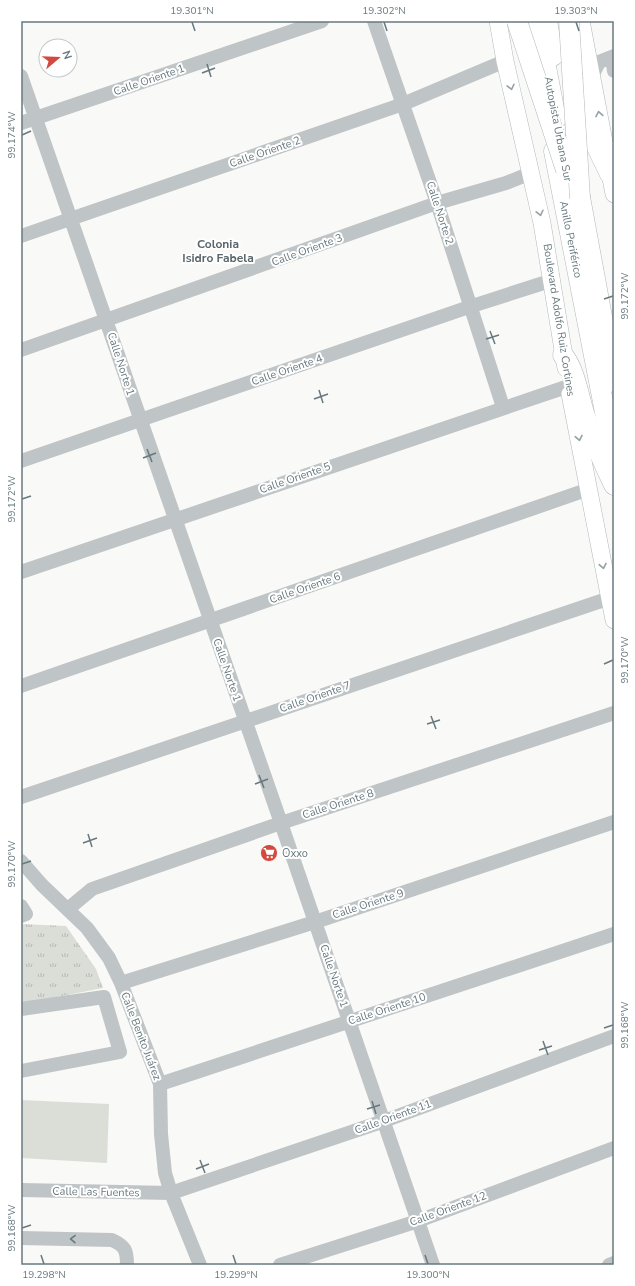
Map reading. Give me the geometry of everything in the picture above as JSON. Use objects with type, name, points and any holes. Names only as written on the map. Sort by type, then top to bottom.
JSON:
[{"type":"highway","points":[[517,21],[566,170]]},
{"type":"highway","name":"Anillo Periférico","points":[[529,21],[614,458]]},
{"type":"highway","name":"Autopista Urbana Sur","points":[[538,21],[614,426]]},
{"type":"highway","name":"Autopista Urbana Sur","points":[[547,21],[614,382]]},
{"type":"highway","points":[[558,21],[591,135],[613,182]]},
{"type":"highway","points":[[558,21],[614,313]]},
{"type":"highway","points":[[569,21],[580,198]]},
{"type":"highway","points":[[563,354],[571,365],[585,415],[603,463],[614,485]]},
{"type":"main road","name":"Boulevard Adolfo Ruiz Cortines","points":[[498,21],[505,61],[542,222],[553,280],[563,354],[614,620]]},
{"type":"main road","points":[[581,21],[613,182]]},
{"type":"street","name":"Calle Oriente 1","points":[[21,123],[322,21]]},
{"type":"street","name":"Calle Norte 2","points":[[374,21],[437,203],[469,307],[503,407]]},
{"type":"street","points":[[592,76],[599,62],[613,56],[614,71]]},
{"type":"street","name":"Calle Oriente 2","points":[[21,236],[403,104],[505,61]]},
{"type":"street","name":"Calle Norte 1","points":[[21,76],[433,1265]]},
{"type":"street","name":"Calle Oriente 3","points":[[21,350],[107,321],[437,203],[506,183],[526,175]]},
{"type":"street","name":"Calle Oriente 4","points":[[21,461],[469,307],[553,280]]},
{"type":"street","name":"Calle Oriente 5","points":[[21,572],[503,407],[569,386]]},
{"type":"street","name":"Calle Oriente 6","points":[[21,686],[589,490]]},
{"type":"street","name":"Calle Oriente 7","points":[[21,797],[610,598]]},
{"type":"street","name":"Calle Oriente 8","points":[[68,909],[92,889],[281,823],[614,713]]},
{"type":"street","name":"Calle Oriente 9","points":[[121,983],[315,922],[614,822]]},
{"type":"street","name":"Calle Benito Juárez","points":[[21,861],[42,885],[87,928],[109,958],[121,983],[160,1084],[161,1134],[165,1173],[171,1193],[200,1265]]},
{"type":"street","name":"Calle Oriente 10","points":[[160,1084],[614,934]]},
{"type":"street","points":[[21,1009],[104,997],[120,1052],[21,1071]]},
{"type":"street","name":"Calle Oriente 11","points":[[171,1193],[384,1121],[614,1036]]},
{"type":"street","name":"Calle Oriente 12","points":[[280,1265],[418,1221],[614,1148]]},
{"type":"street","name":"Calle Las Fuentes","points":[[21,1190],[171,1193]]},
{"type":"street","points":[[21,1238],[112,1240],[122,1245],[127,1254],[127,1265]]},
{"type":"street","points":[[608,1265],[614,1263]]},
{"type":"green space","points":[[21,924],[66,926],[96,969],[103,988],[21,1004]]},
{"type":"green space","points":[[21,1100],[109,1104],[107,1163],[21,1158]]},
{"type":"place","name":"Oxxo","points":[[269,853]]},
{"type":"district","name":"Colonia Isidro Fabela","points":[[218,251]]}]
